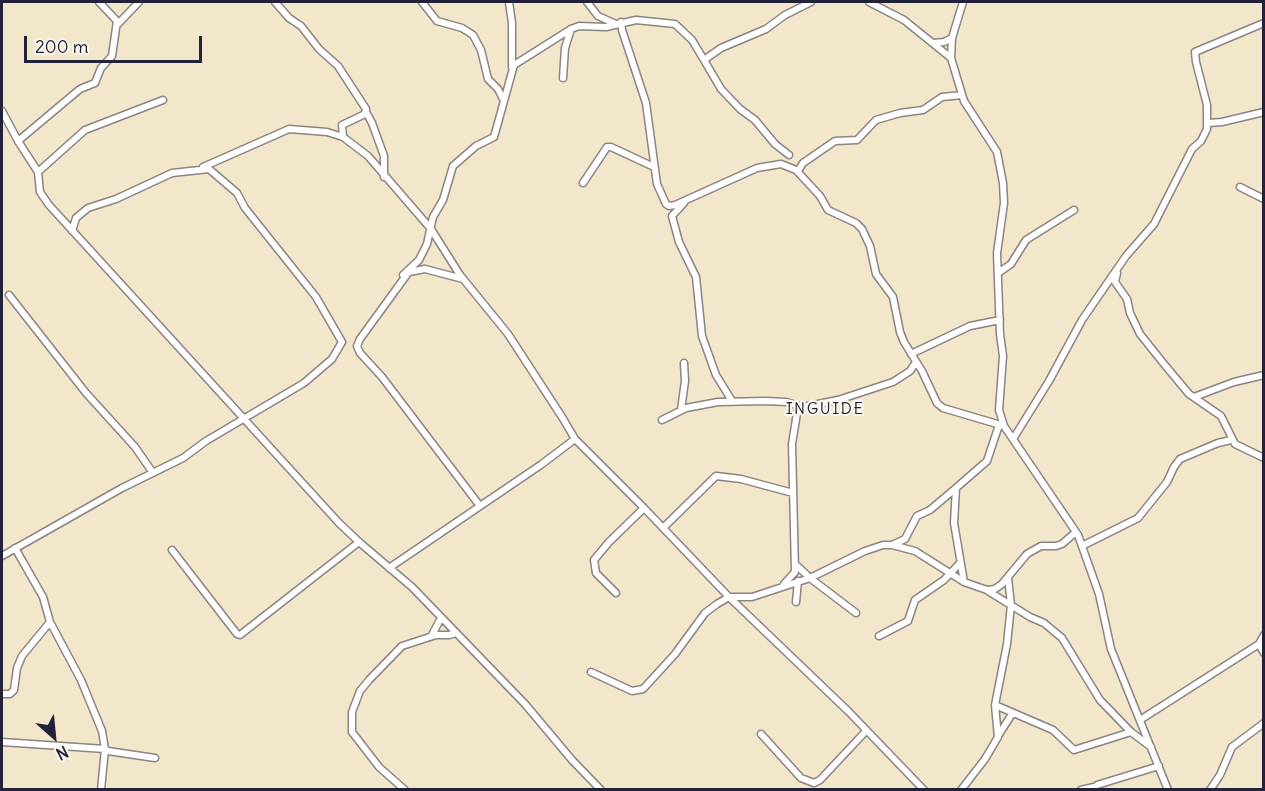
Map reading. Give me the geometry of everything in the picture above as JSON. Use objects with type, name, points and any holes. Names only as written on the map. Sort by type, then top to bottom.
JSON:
[{"type":"street","points":[[18,141],[80,89],[95,83],[101,68],[114,54],[116,19],[99,2]]},
{"type":"street","points":[[117,25],[139,2]]},
{"type":"street","points":[[274,2],[305,30],[319,49],[338,66],[366,109],[384,156],[384,177]]},
{"type":"street","points":[[422,2],[437,21],[462,28],[473,35],[481,50],[488,79],[498,89],[503,99]]},
{"type":"street","points":[[464,279],[425,269],[416,269],[404,275],[419,260],[427,244],[433,217],[443,200],[452,168],[476,146],[494,137],[512,67],[512,23],[509,2]]},
{"type":"street","points":[[587,2],[598,16],[618,23],[622,33],[646,103],[657,184],[666,204],[671,206],[757,168],[781,164],[798,171],[820,196],[828,210],[859,226],[870,246],[876,274],[893,297],[900,332],[940,406],[1002,426]]},
{"type":"street","points":[[704,60],[730,44],[766,29],[779,18],[811,2]]},
{"type":"street","points":[[870,2],[904,21],[951,58]]},
{"type":"street","points":[[963,2],[952,38],[951,58],[962,95],[994,144],[1000,164],[1004,203],[997,244],[1002,368],[998,400],[1002,426],[1076,532],[1099,594],[1111,649],[1168,789]]},
{"type":"street","points":[[512,67],[579,26],[593,28],[646,21],[675,24],[692,40],[720,89],[789,155]]},
{"type":"street","points":[[1013,439],[1049,381],[1082,320],[1118,267],[1154,224],[1192,149],[1201,141],[1208,123],[1208,105],[1196,62],[1196,51],[1263,23]]},
{"type":"street","points":[[563,78],[565,48],[571,29]]},
{"type":"street","points":[[933,43],[945,42],[952,38]]},
{"type":"street","points":[[798,171],[803,164],[836,141],[857,140],[876,120],[900,113],[923,110],[942,97],[962,95]]},
{"type":"street","points":[[38,172],[85,130],[163,100]]},
{"type":"street","points":[[2,111],[38,172],[40,192],[72,231],[153,322],[358,542],[412,587],[525,704],[572,760],[602,789]]},
{"type":"street","points":[[1208,123],[1222,122],[1263,111]]},
{"type":"street","points":[[327,132],[366,112]]},
{"type":"street","points":[[342,125],[343,137]]},
{"type":"street","points":[[72,231],[76,218],[88,208],[116,199],[171,173],[201,168],[289,129],[327,132],[343,137],[368,156],[431,229],[464,279],[508,334],[574,439],[729,597],[820,682],[924,789]]},
{"type":"street","points":[[584,183],[607,147],[654,167]]},
{"type":"street","points":[[2,556],[183,458],[313,376],[332,359],[342,342],[316,297],[245,208],[237,193],[209,169],[201,168]]},
{"type":"street","points":[[1240,187],[1263,199]]},
{"type":"street","points":[[687,199],[672,216],[678,242],[696,277],[702,336],[716,375],[732,400]]},
{"type":"street","points":[[998,273],[1011,264],[1026,240],[1074,210]]},
{"type":"street","points":[[1118,267],[1115,282],[1127,299],[1130,313],[1140,334],[1194,397],[1221,416],[1231,440],[1246,451],[1263,458]]},
{"type":"street","points":[[408,273],[357,346],[360,353],[382,377],[480,506]]},
{"type":"street","points":[[9,295],[86,393],[140,454],[153,473]]},
{"type":"street","points":[[910,354],[970,326],[1000,320]]},
{"type":"street","points":[[662,420],[696,405],[732,400],[786,402],[798,407],[838,400],[893,382],[910,371],[916,362]]},
{"type":"street","points":[[681,410],[685,381],[684,363]]},
{"type":"street","points":[[1194,397],[1234,382],[1263,375]]},
{"type":"street","points":[[781,586],[793,577],[795,572],[792,444],[798,407]]},
{"type":"street","points":[[892,545],[905,539],[917,516],[936,505],[987,461],[1002,426]]},
{"type":"street","points":[[389,568],[542,464],[574,439]]},
{"type":"street","points":[[1082,546],[1138,518],[1167,482],[1180,459],[1231,440]]},
{"type":"street","points":[[663,528],[716,476],[741,478],[793,493]]},
{"type":"street","points":[[956,488],[954,523],[964,582]]},
{"type":"street","points":[[616,593],[596,573],[594,560],[644,508]]},
{"type":"street","points":[[987,590],[995,589],[1008,578],[1027,554],[1041,546],[1056,546],[1076,532]]},
{"type":"street","points":[[172,550],[240,636],[358,542]]},
{"type":"street","points":[[591,672],[632,691],[643,689],[675,654],[705,612],[729,597],[752,597],[810,578],[866,551],[883,545],[892,545],[915,551],[949,574],[987,590],[1044,623],[1062,638],[1100,700],[1131,732],[1152,748]]},
{"type":"street","points":[[15,548],[43,597],[50,621],[102,730],[105,749],[101,789]]},
{"type":"street","points":[[879,636],[908,621],[915,600],[944,580],[960,563]]},
{"type":"street","points":[[795,564],[856,613]]},
{"type":"street","points":[[998,737],[995,705],[1007,644],[1011,605],[1008,578]]},
{"type":"street","points":[[796,602],[798,581]]},
{"type":"street","points":[[430,638],[438,628],[441,618]]},
{"type":"street","points":[[2,694],[10,694],[14,690],[17,668],[22,656],[50,621]]},
{"type":"street","points":[[405,789],[379,767],[352,732],[352,712],[360,691],[402,646],[436,635],[456,633]]},
{"type":"street","points":[[1140,720],[1259,644],[1263,635]]},
{"type":"street","points":[[1259,644],[1263,653]]},
{"type":"street","points":[[995,705],[1053,730],[1074,750],[1131,732]]},
{"type":"street","points":[[961,789],[985,759],[1012,714]]},
{"type":"street","points":[[1210,789],[1220,775],[1232,747],[1263,723]]},
{"type":"street","points":[[761,734],[801,778],[814,783],[820,780],[866,730]]},
{"type":"street","points":[[2,742],[105,749],[155,758]]},
{"type":"street","points":[[1081,789],[1094,788],[1159,766]]},
{"type":"district","name":"INGUIDE","points":[[825,409]]}]
